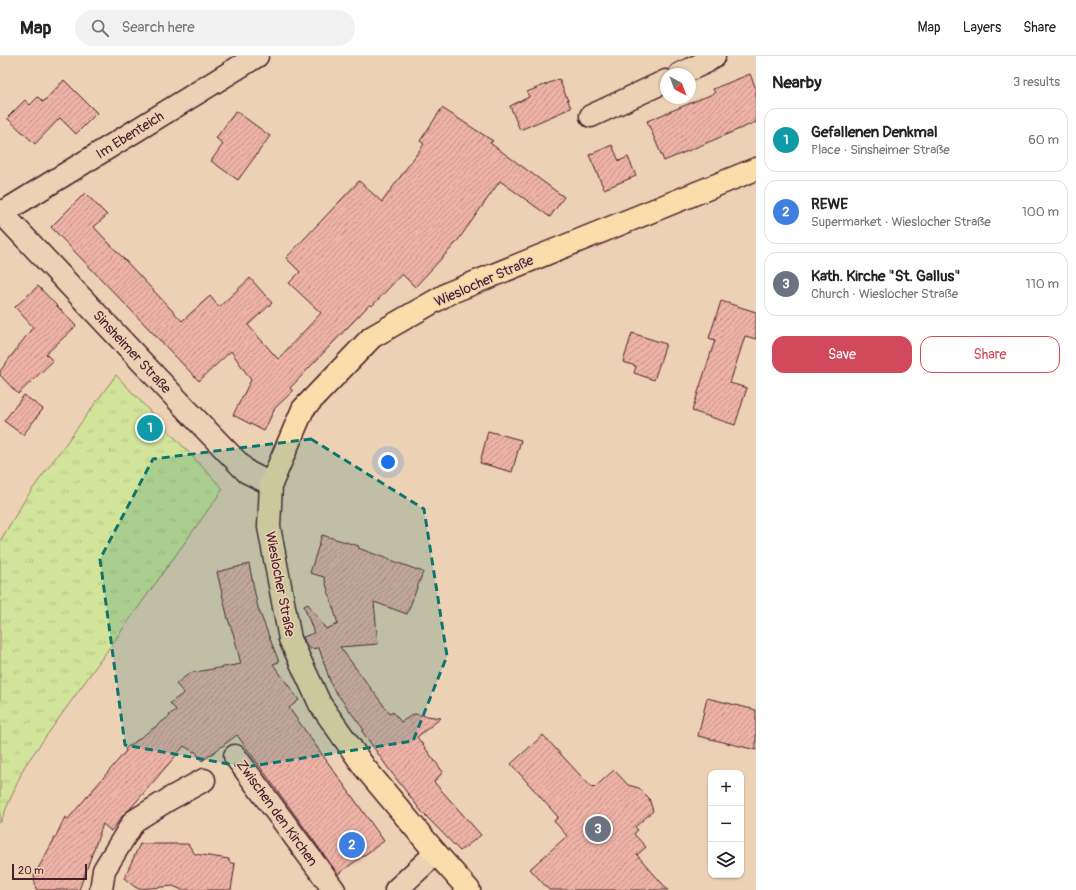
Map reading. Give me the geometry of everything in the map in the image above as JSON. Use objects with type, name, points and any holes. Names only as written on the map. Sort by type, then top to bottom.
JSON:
[{"type":"main road","name":"Wieslocher Straße","points":[[469,890],[365,768],[320,704],[290,639],[269,527],[271,484],[303,409],[372,337],[449,293],[756,169]]},
{"type":"street","name":"Im Ebenteich","points":[[1,212],[257,56]]},
{"type":"street","points":[[693,68],[706,62],[714,56]]},
{"type":"street","points":[[590,116],[660,84]]},
{"type":"street","name":"Sinsheimer Straße","points":[[1,212],[247,472],[271,484]]},
{"type":"street","name":"Zwischen den Kirchen","points":[[236,756],[334,890]]},
{"type":"street","points":[[101,890],[104,870],[134,822],[171,798],[204,780]]},
{"type":"street","points":[[396,890],[436,853]]},
{"type":"highlighted area","points":[[311,439],[424,509],[447,656],[413,741],[245,767],[125,745],[100,559],[153,459]]},
{"type":"green space","points":[[116,375],[223,489],[24,767],[0,823],[0,541],[26,498]]},
{"type":"building","points":[[750,74],[756,89],[756,122],[664,161],[647,121],[688,104],[696,104],[696,101],[715,93],[713,89]]},
{"type":"building","points":[[559,79],[571,108],[520,130],[510,106],[529,97],[527,92]]},
{"type":"building","points":[[64,80],[97,113],[76,134],[60,118],[35,144],[7,118],[25,100],[30,105],[38,97],[43,102]]},
{"type":"building","points":[[442,108],[493,141],[490,143],[564,197],[550,217],[500,181],[456,243],[415,287],[402,274],[372,306],[370,304],[290,388],[293,391],[275,408],[264,431],[233,415],[251,380],[231,351],[199,381],[51,227],[85,193],[107,215],[94,227],[182,321],[210,296],[219,307],[250,278],[272,303],[248,325],[278,359],[321,313],[289,283],[300,272],[286,258],[359,181],[382,202],[424,144],[420,141]]},
{"type":"building","points":[[236,111],[270,136],[238,180],[211,161],[223,144],[216,138]]},
{"type":"building","points":[[612,145],[619,161],[628,157],[636,176],[604,189],[589,155]]},
{"type":"building","points":[[38,286],[76,326],[46,354],[53,361],[18,394],[0,375],[0,371],[33,327],[15,307]]},
{"type":"building","points":[[721,301],[756,312],[756,339],[745,336],[730,383],[747,388],[735,425],[692,411],[715,340],[709,338]]},
{"type":"building","points":[[632,333],[666,344],[654,380],[634,373],[636,366],[623,362]]},
{"type":"building","points":[[24,395],[43,409],[23,435],[4,421]]},
{"type":"building","points":[[488,431],[521,440],[512,472],[480,463]]},
{"type":"building","points":[[322,535],[359,546],[358,548],[423,572],[407,614],[374,602],[378,644],[340,647],[390,714],[393,712],[401,722],[414,714],[441,718],[417,737],[443,772],[434,782],[481,835],[460,851],[422,812],[362,731],[364,730],[332,687],[319,648],[308,649],[303,637],[314,633],[304,606],[308,604],[326,629],[338,624],[324,577],[310,573]]},
{"type":"building","points":[[249,564],[258,608],[279,662],[273,664],[299,700],[289,708],[384,841],[338,874],[237,735],[202,761],[195,751],[194,752],[184,746],[124,814],[111,831],[103,824],[79,890],[36,890],[34,876],[65,817],[68,819],[126,751],[125,749],[176,710],[170,703],[184,693],[176,684],[190,673],[241,664],[228,619],[217,572]]},
{"type":"building","points":[[707,698],[756,710],[756,750],[698,736]]},
{"type":"building","points":[[543,735],[592,788],[594,788],[614,770],[628,785],[639,788],[649,798],[653,811],[635,827],[638,830],[634,834],[646,847],[637,855],[668,890],[549,890],[530,869],[567,836],[554,821],[558,817],[511,764]]},
{"type":"building","points":[[140,844],[188,844],[195,854],[229,859],[229,862],[235,864],[231,890],[182,890],[173,886],[139,889],[135,887],[124,878]]},
{"type":"place","name":"Gefallenen Denkmal","points":[[150,428]]},
{"type":"place","name":"Kath. Kirche \"St. Gallus\"","points":[[598,829]]},
{"type":"place","name":"REWE","points":[[352,845]]}]
